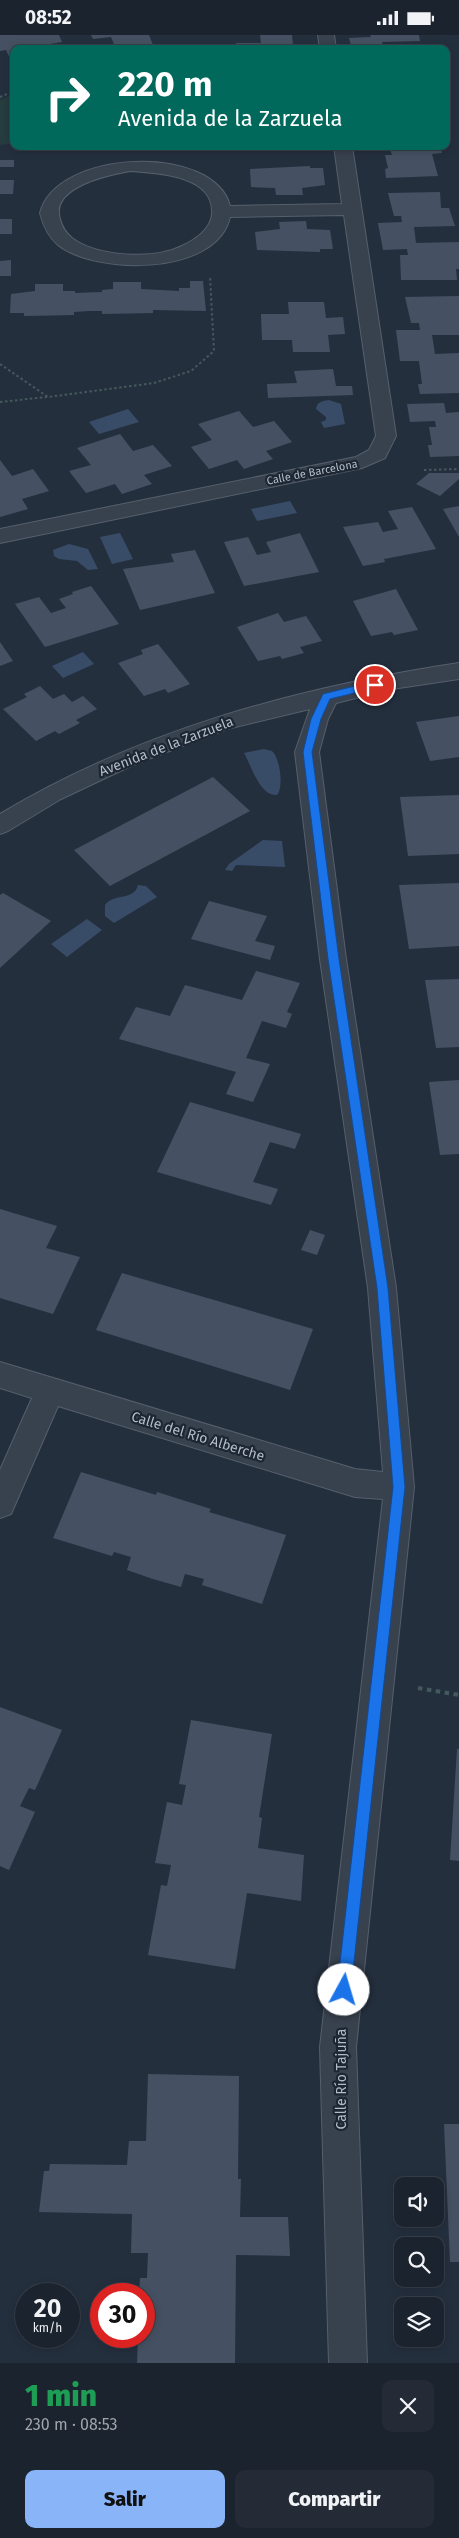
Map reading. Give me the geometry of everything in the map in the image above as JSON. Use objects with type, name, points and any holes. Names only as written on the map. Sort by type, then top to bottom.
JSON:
[{"type":"street","name":"Calle de Barcelona","points":[[0,536],[362,462],[378,454],[386,436],[344,150]]},
{"type":"street","points":[[130,166],[175,171],[204,183],[218,197],[222,211],[218,227],[204,241],[183,252],[156,259],[126,260],[98,256],[74,247],[58,235],[49,220],[51,205],[61,190],[79,179],[103,170],[130,166]]},
{"type":"street","points":[[222,211],[352,209]]},
{"type":"street","name":"Avenida de la Zarzuela","points":[[0,825],[53,793],[126,759],[221,723],[392,681],[459,671]]},
{"type":"street","name":"Calle Río Tajuña","points":[[326,697],[316,719],[308,752],[334,959],[382,1288],[399,1487],[338,2047],[348,2363]]},
{"type":"street","name":"Calle del Río Alberche","points":[[0,1375],[354,1483],[399,1487]]},
{"type":"street","points":[[0,1504],[50,1391]]},
{"type":"path","points":[[0,402],[154,383],[191,371],[214,351],[210,276]]},
{"type":"path","points":[[0,364],[48,397]]},
{"type":"path","points":[[424,470],[459,469]]},
{"type":"path","points":[[415,1688],[459,1695]]},
{"type":"green space","points":[[10,95],[10,144],[0,145],[0,100]]},
{"type":"water","points":[[329,400],[341,404],[345,424],[324,428],[321,422],[326,420],[326,417],[316,409],[320,402]]},
{"type":"water","points":[[128,409],[139,422],[99,434],[89,422]]},
{"type":"water","points":[[290,501],[297,513],[257,521],[251,509]]},
{"type":"water","points":[[120,533],[133,559],[112,564],[100,537]]},
{"type":"water","points":[[69,544],[88,549],[98,569],[88,570],[77,561],[59,559],[54,556],[53,550]]},
{"type":"water","points":[[83,652],[94,664],[63,678],[52,666]]},
{"type":"water","points":[[264,749],[272,751],[279,766],[281,779],[277,795],[271,794],[261,786],[244,753]]},
{"type":"water","points":[[263,840],[282,841],[285,867],[236,865],[232,871],[225,870],[229,864]]},
{"type":"water","points":[[138,885],[146,886],[157,897],[114,923],[105,916],[105,905],[109,901],[132,893]]},
{"type":"water","points":[[87,919],[102,930],[67,957],[51,944]]},
{"type":"building","points":[[0,35],[59,35],[62,42],[44,45],[10,45],[10,59],[6,50],[0,51]]},
{"type":"building","points":[[91,35],[149,35],[153,45],[114,45],[111,37],[93,39]]},
{"type":"building","points":[[260,35],[292,35],[293,45],[236,45],[236,43],[261,43]]},
{"type":"building","points":[[370,35],[419,35],[420,41],[382,42],[383,45],[351,45],[349,38],[371,37]]},
{"type":"building","points":[[390,150],[441,150],[442,153],[432,154],[438,176],[386,178],[385,169],[388,168],[385,155],[392,155]]},
{"type":"building","points":[[0,160],[14,160],[14,167],[0,167]]},
{"type":"building","points":[[310,166],[310,168],[323,168],[325,185],[302,188],[303,195],[276,195],[275,188],[251,187],[250,169]]},
{"type":"building","points":[[0,180],[14,180],[13,194],[0,194]]},
{"type":"building","points":[[440,192],[441,208],[449,208],[455,226],[414,227],[416,243],[459,242],[459,269],[456,269],[457,280],[401,280],[400,255],[408,255],[407,249],[383,250],[378,223],[402,222],[401,216],[394,216],[388,193]]},
{"type":"building","points":[[0,219],[12,219],[12,234],[0,234]]},
{"type":"building","points":[[306,221],[307,229],[330,230],[333,249],[320,249],[320,252],[257,250],[255,232],[280,229],[279,222]]},
{"type":"building","points":[[11,260],[11,276],[0,276],[0,261]]},
{"type":"building","points":[[190,281],[203,281],[206,311],[153,310],[153,313],[102,314],[102,311],[89,311],[74,312],[74,315],[24,316],[24,313],[10,313],[11,294],[35,291],[35,284],[63,284],[63,291],[75,291],[75,293],[102,292],[102,290],[113,289],[113,282],[141,282],[141,289],[179,291],[179,288],[190,288]]},
{"type":"building","points":[[459,296],[459,335],[432,335],[435,354],[459,353],[459,393],[420,394],[418,384],[422,384],[419,361],[400,361],[396,330],[420,330],[419,323],[411,323],[405,297]]},
{"type":"building","points":[[288,302],[324,302],[326,318],[343,317],[345,334],[328,335],[330,352],[293,352],[292,340],[262,340],[261,314],[289,314]]},
{"type":"building","points":[[333,369],[336,386],[352,386],[353,395],[268,398],[267,384],[297,383],[294,371]]},
{"type":"building","points":[[444,403],[446,413],[459,412],[459,456],[430,457],[428,445],[432,445],[429,427],[436,427],[435,421],[410,422],[407,404]]},
{"type":"building","points":[[239,411],[253,427],[274,421],[292,442],[266,451],[273,459],[244,469],[237,460],[209,469],[191,447],[212,440],[198,424]]},
{"type":"building","points":[[120,434],[133,451],[153,445],[172,466],[144,475],[152,484],[122,494],[115,484],[86,493],[69,471],[91,465],[77,448]]},
{"type":"building","points":[[0,460],[12,476],[33,469],[49,491],[22,499],[28,509],[0,517]]},
{"type":"building","points":[[429,473],[459,473],[459,479],[440,496],[416,484]]},
{"type":"building","points":[[459,506],[459,537],[443,509]]},
{"type":"building","points":[[412,507],[436,549],[384,559],[385,562],[363,566],[343,527],[378,522],[383,532],[398,529],[388,511]]},
{"type":"building","points":[[300,533],[319,572],[244,586],[224,542],[248,537],[257,555],[271,552],[266,542]]},
{"type":"building","points":[[195,550],[215,593],[140,610],[123,569],[174,562],[171,554]]},
{"type":"building","points":[[91,586],[119,624],[45,647],[15,604],[39,597],[51,613],[66,608],[59,599],[73,594],[72,592]]},
{"type":"building","points":[[396,589],[418,630],[394,635],[392,632],[371,636],[353,601]]},
{"type":"building","points":[[278,613],[284,622],[306,616],[322,641],[300,647],[304,653],[282,659],[280,656],[258,661],[237,627]]},
{"type":"building","points":[[0,642],[13,661],[0,666]]},
{"type":"building","points":[[158,644],[190,684],[168,693],[165,689],[144,696],[118,663],[143,654],[141,650]]},
{"type":"building","points":[[40,686],[53,699],[64,694],[72,702],[83,696],[97,709],[76,720],[80,723],[59,734],[55,731],[36,741],[3,709],[27,697],[24,694]]},
{"type":"building","points":[[459,716],[459,757],[430,761],[416,722]]},
{"type":"building","points":[[213,777],[250,811],[110,886],[74,850]]},
{"type":"building","points":[[459,795],[459,854],[408,856],[400,797]]},
{"type":"building","points":[[459,883],[459,946],[409,949],[399,885]]},
{"type":"building","points":[[3,893],[51,921],[0,968],[0,895]]},
{"type":"building","points":[[209,901],[267,916],[255,941],[275,946],[270,960],[191,939]]},
{"type":"building","points":[[256,971],[300,983],[287,1012],[292,1014],[286,1028],[262,1021],[246,1058],[270,1064],[253,1102],[226,1094],[236,1072],[119,1039],[136,1007],[170,1016],[185,985],[242,1000]]},
{"type":"building","points":[[459,979],[459,1047],[436,1048],[425,980]]},
{"type":"building","points":[[459,1080],[459,1154],[440,1155],[429,1082]]},
{"type":"building","points":[[190,1102],[301,1134],[295,1149],[270,1142],[253,1182],[278,1189],[271,1205],[157,1172]]},
{"type":"building","points":[[0,1209],[57,1226],[46,1248],[80,1257],[53,1314],[0,1298]]},
{"type":"building","points":[[310,1230],[325,1235],[317,1255],[301,1250]]},
{"type":"building","points":[[122,1273],[313,1329],[290,1390],[96,1330]]},
{"type":"building","points":[[81,1472],[156,1495],[157,1492],[211,1509],[209,1512],[286,1535],[262,1604],[202,1585],[204,1579],[185,1574],[181,1587],[153,1579],[127,1570],[131,1557],[114,1552],[112,1556],[53,1538]]},
{"type":"building","points":[[0,1707],[62,1730],[35,1790],[29,1788],[20,1806],[35,1812],[9,1870],[0,1866]]},
{"type":"building","points":[[191,1720],[272,1734],[259,1817],[262,1818],[258,1848],[304,1855],[301,1901],[247,1893],[235,1969],[148,1955],[161,1885],[167,1886],[171,1865],[155,1863],[167,1802],[182,1805],[186,1785],[179,1784]]},
{"type":"building","points":[[457,1749],[459,1749],[459,1861],[450,1860]]},
{"type":"building","points":[[148,2074],[239,2076],[238,2179],[241,2179],[240,2217],[288,2217],[290,2256],[236,2255],[235,2363],[137,2363],[138,2348],[155,2348],[155,2283],[140,2283],[140,2278],[147,2278],[148,2253],[131,2253],[132,2214],[39,2212],[44,2171],[49,2171],[50,2164],[127,2165],[129,2141],[146,2141]]},
{"type":"building","points":[[444,2124],[459,2124],[459,2262],[450,2262]]},
{"type":"route","points":[[344,1990],[399,1487],[382,1288],[334,959],[308,752],[316,719],[326,697],[375,685]]}]
